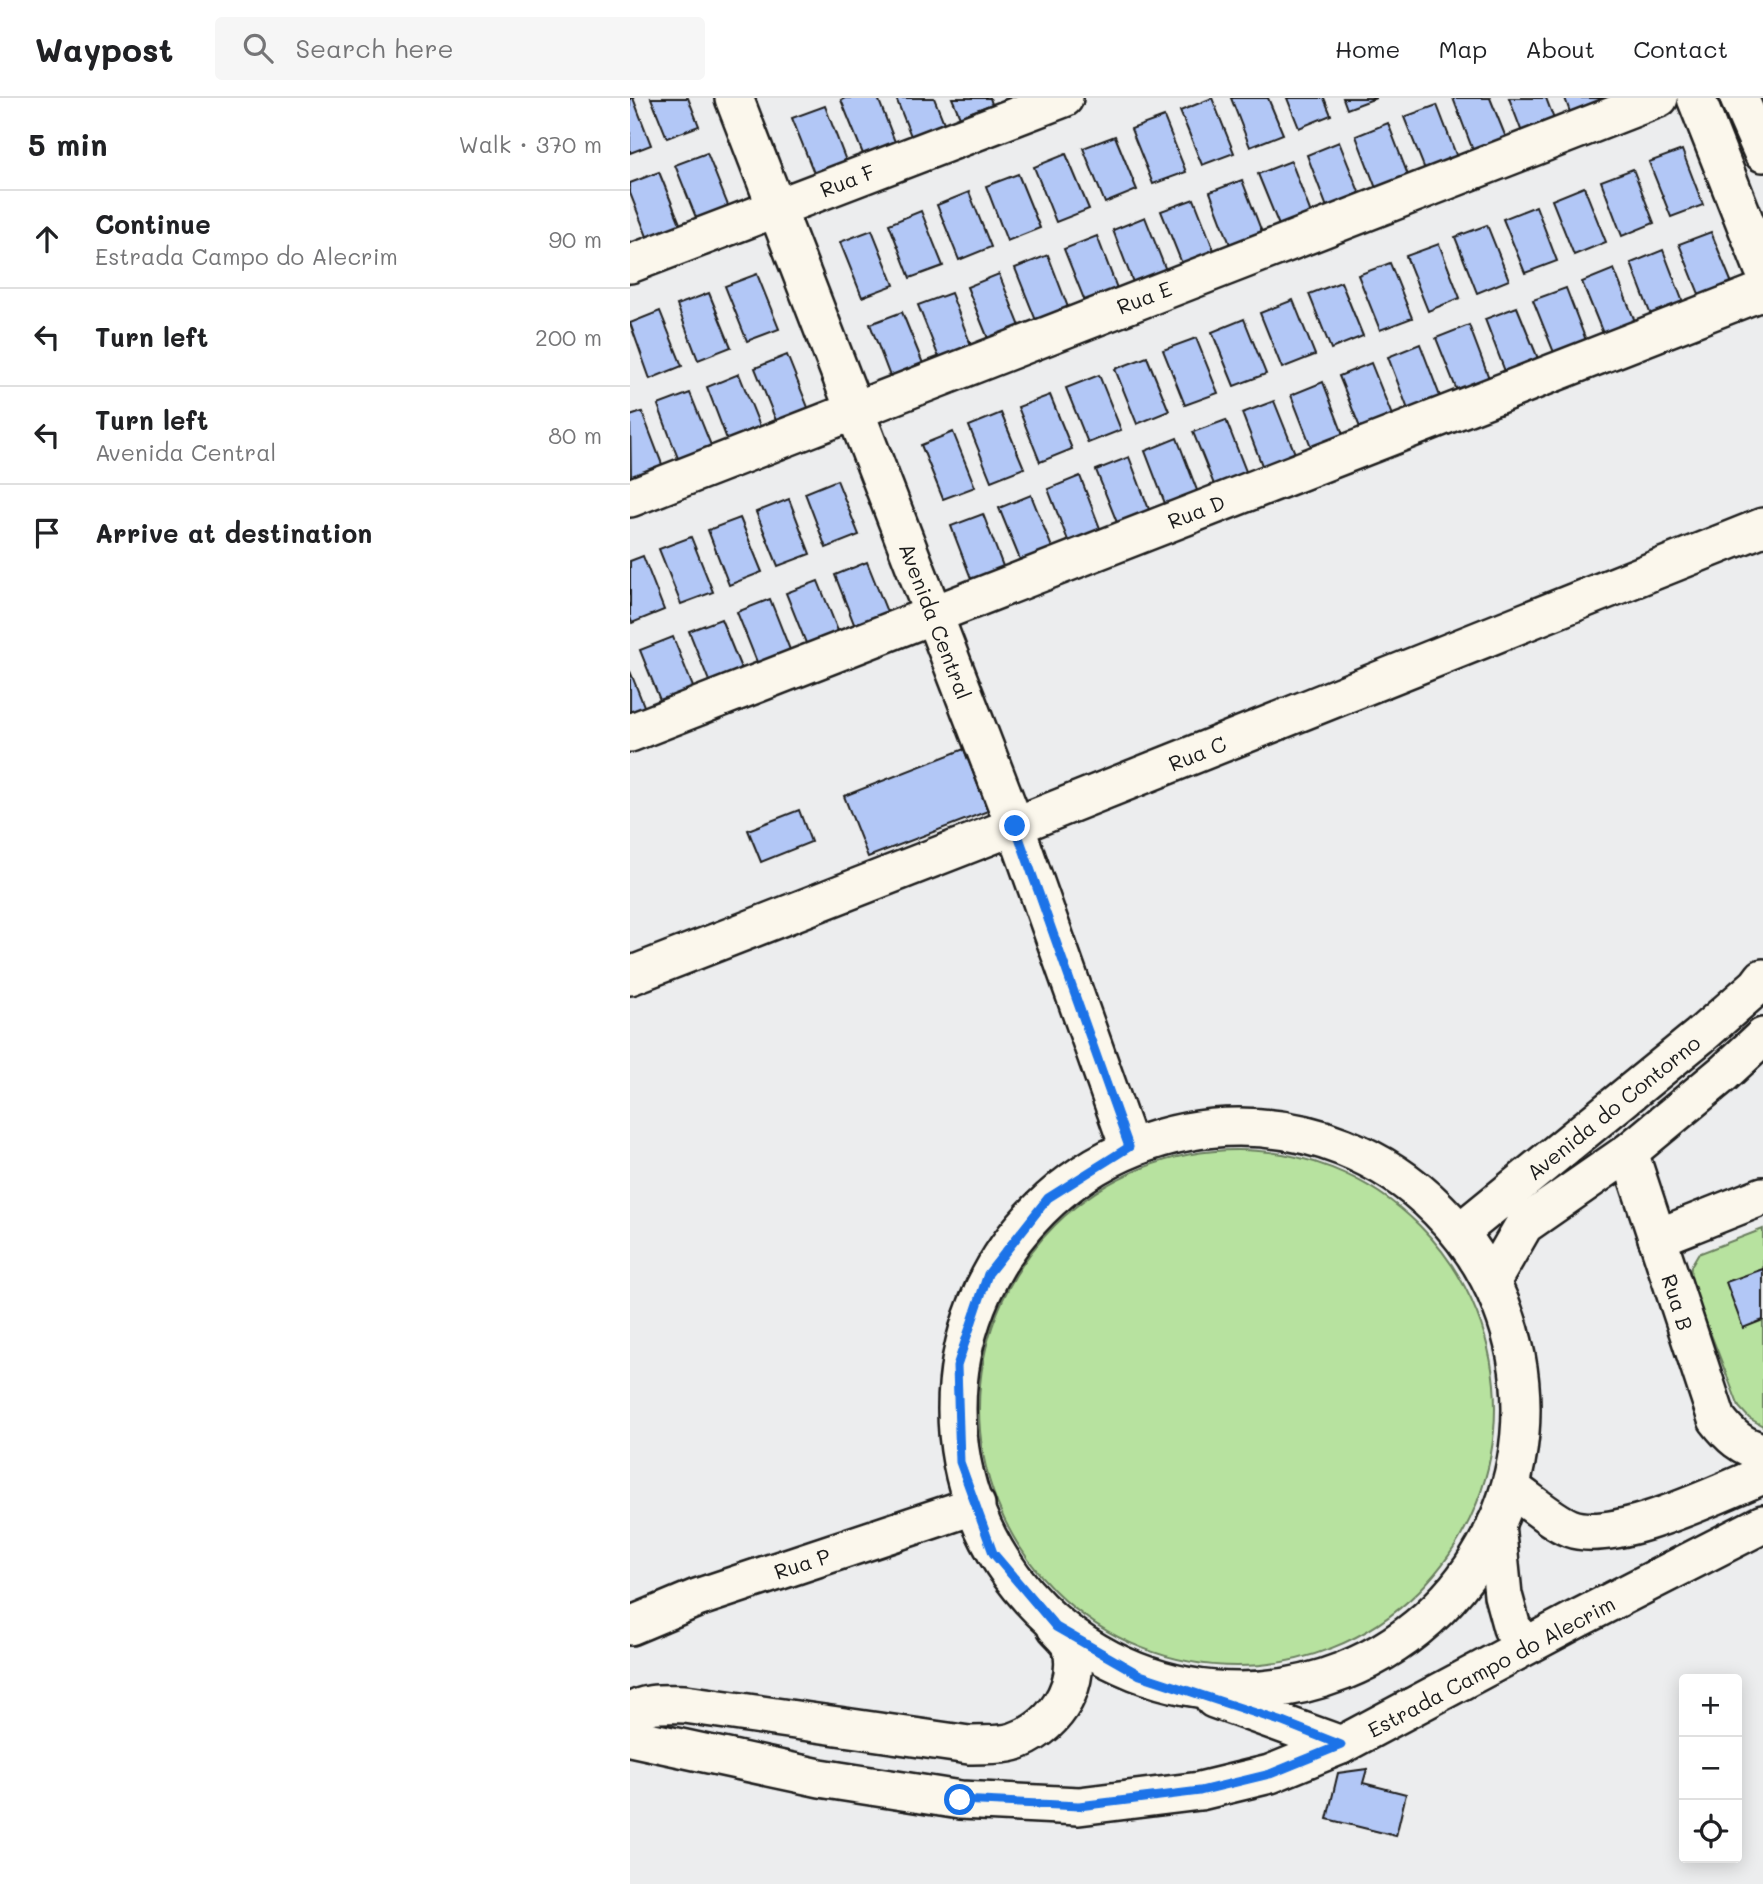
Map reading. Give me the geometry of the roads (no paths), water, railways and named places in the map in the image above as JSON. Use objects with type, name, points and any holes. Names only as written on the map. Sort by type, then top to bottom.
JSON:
[{"type":"street","name":"Avenida Central","points":[[734,98],[1015,826],[1129,1147]]},
{"type":"street","name":"Rua F","points":[[630,264],[1064,98]]},
{"type":"street","name":"Rua E","points":[[630,498],[1659,98]]},
{"type":"street","points":[[1696,98],[1763,268]]},
{"type":"street","points":[[1739,98],[1763,153]]},
{"type":"street","name":"Rua D","points":[[630,733],[1763,291]]},
{"type":"street","name":"Rua C","points":[[630,976],[1015,826],[1763,527]]},
{"type":"street","name":"Avenida do Contorno","points":[[1460,1232],[1700,1036],[1763,978]]},
{"type":"street","name":"Avenida do Contorno","points":[[1494,1277],[1524,1226],[1629,1152],[1763,1037]]},
{"type":"street","points":[[630,1714],[635,1709],[663,1704],[685,1704],[969,1745],[1010,1743],[1034,1733],[1053,1717],[1067,1696],[1073,1671],[1072,1646],[993,1553],[960,1462],[957,1366],[988,1274],[1048,1198],[1129,1147],[1218,1127],[1308,1135],[1392,1171],[1460,1232],[1494,1277],[1523,1399],[1512,1489],[1474,1571],[1411,1636],[1331,1678],[1235,1693],[1140,1675]]},
{"type":"street","name":"Rua B","points":[[1629,1152],[1717,1419],[1731,1437],[1750,1449],[1763,1452]]},
{"type":"street","points":[[1657,1238],[1763,1196]]},
{"type":"street","points":[[1512,1489],[1570,1528],[1597,1533],[1649,1521],[1763,1475]]},
{"type":"street","name":"Rua P","points":[[630,1626],[697,1598],[976,1505]]},
{"type":"street","points":[[1496,1523],[1503,1595],[1513,1628],[1527,1645]]},
{"type":"street","name":"Estrada Campo do Alecrim","points":[[630,1737],[820,1778],[960,1800],[1079,1806],[1211,1788],[1270,1774],[1341,1745],[1527,1645],[1763,1524]]},
{"type":"street","points":[[1056,1627],[1140,1675],[1283,1722],[1341,1745]]}]
